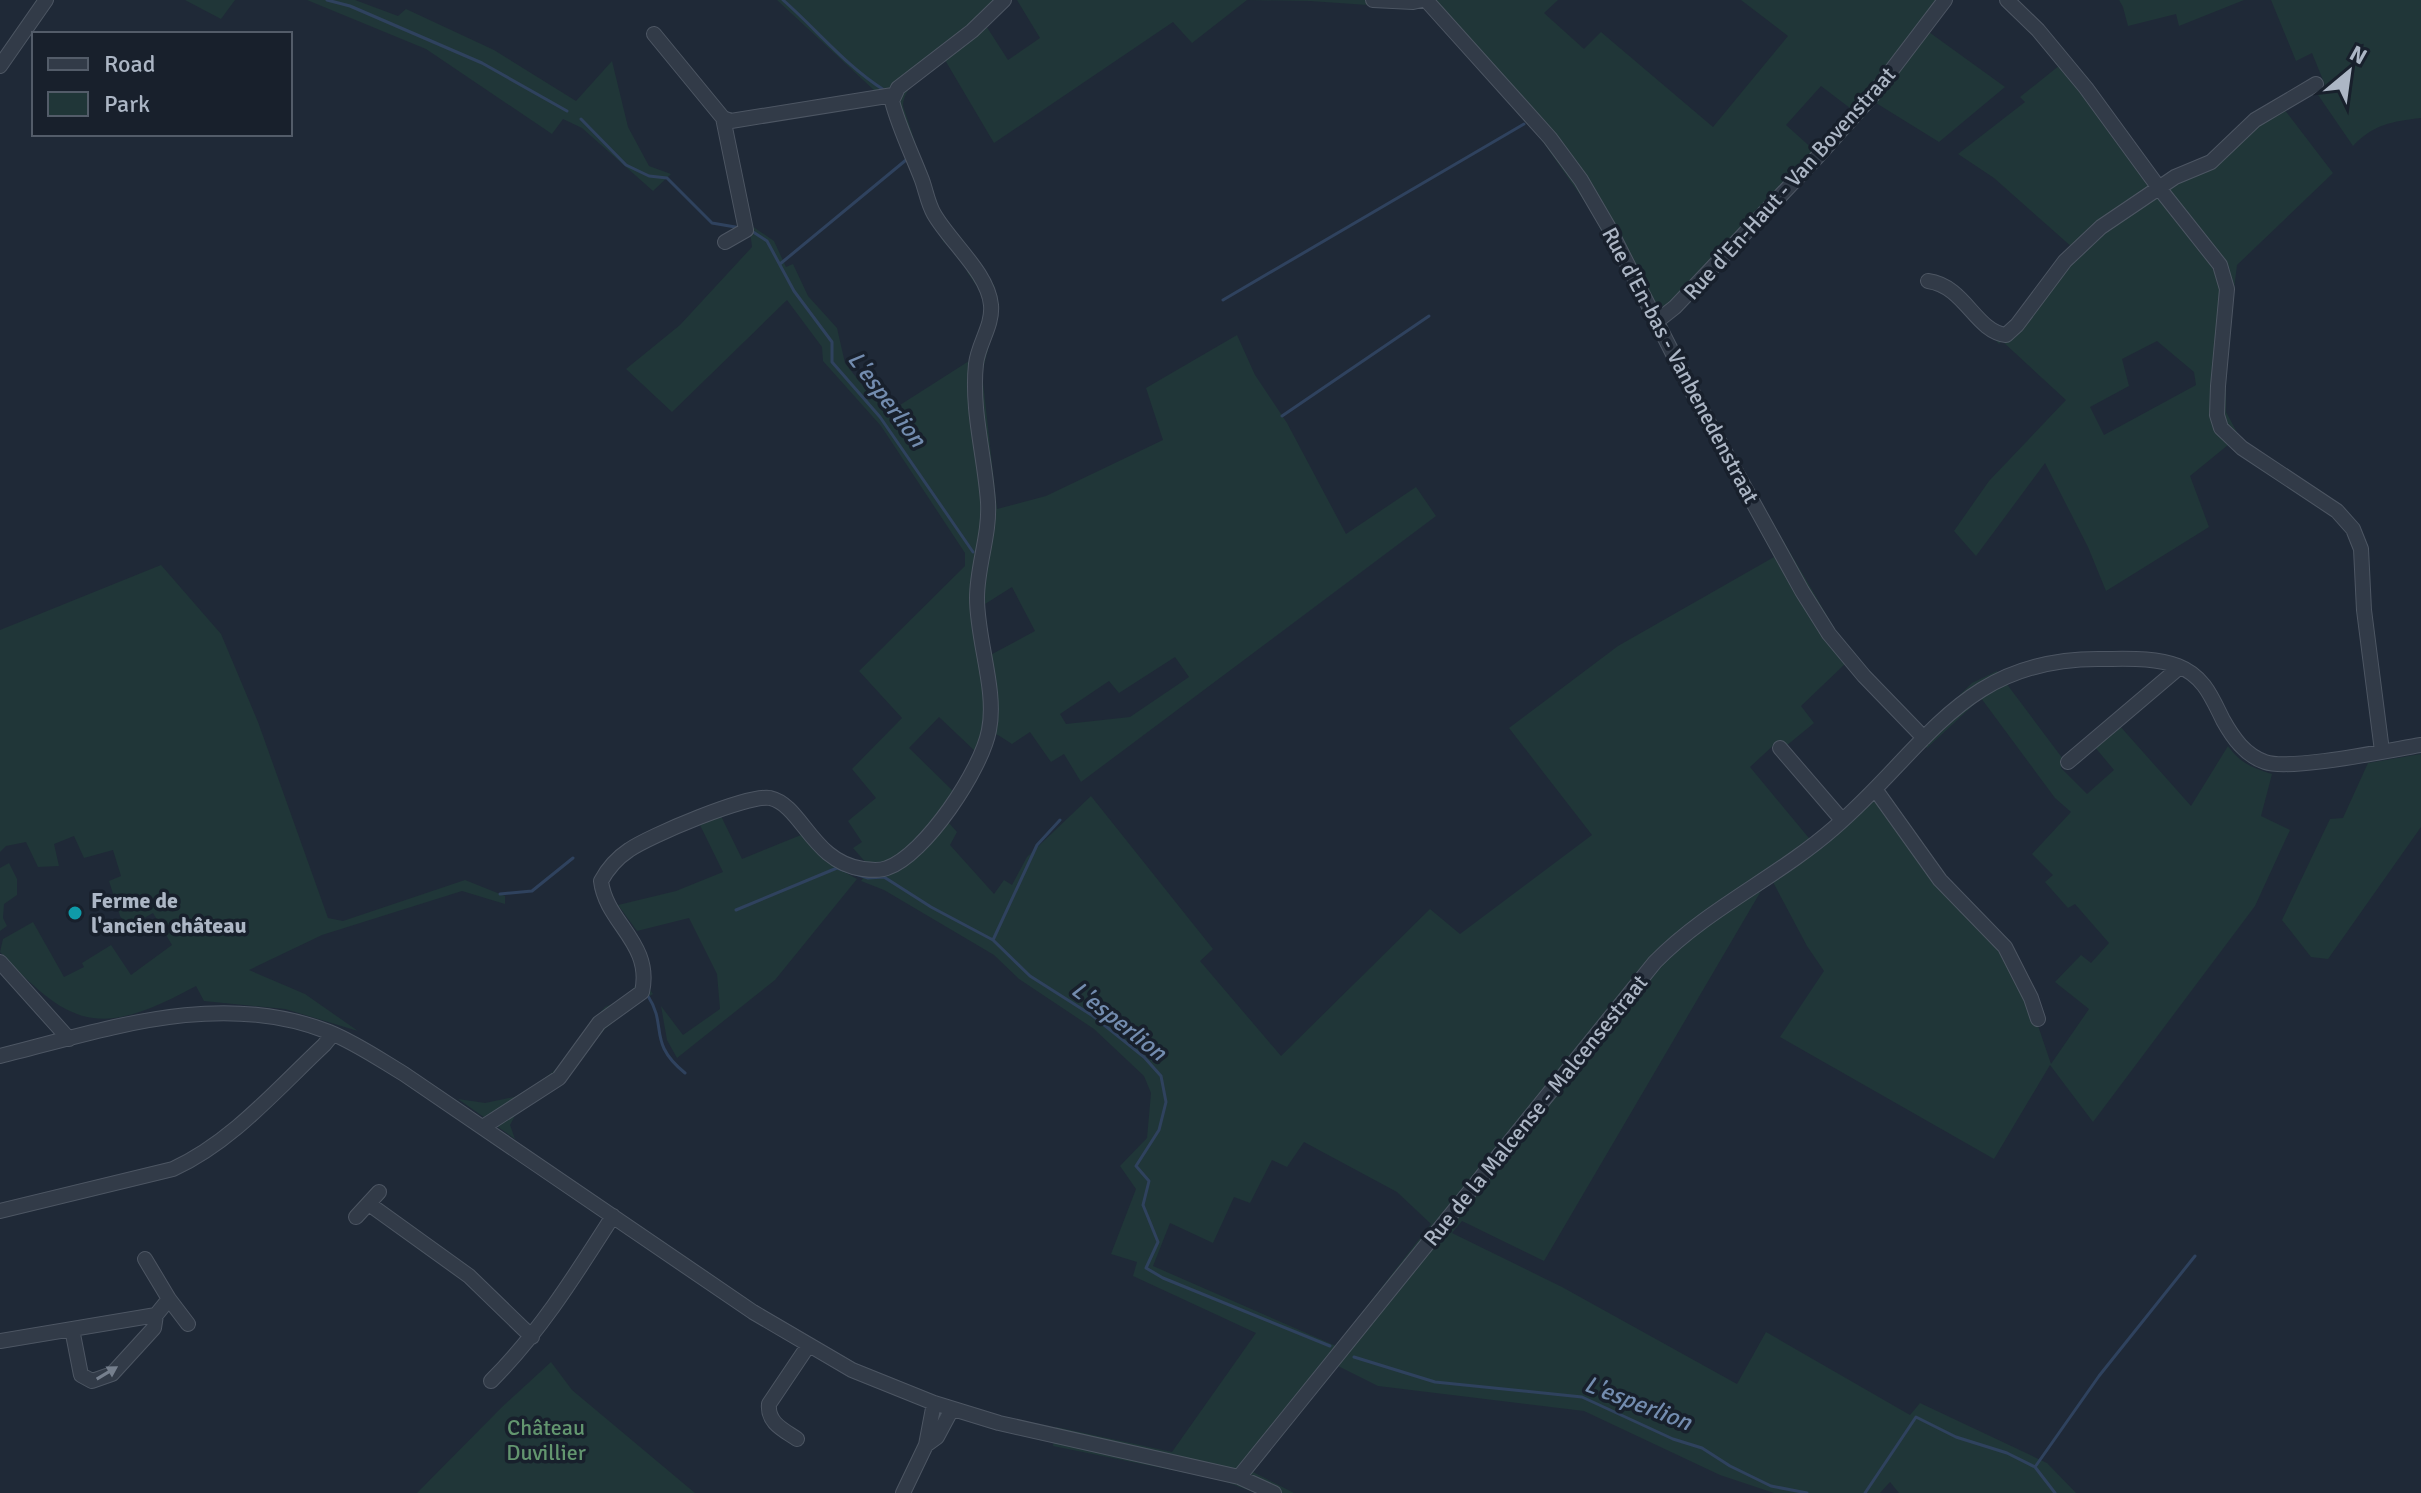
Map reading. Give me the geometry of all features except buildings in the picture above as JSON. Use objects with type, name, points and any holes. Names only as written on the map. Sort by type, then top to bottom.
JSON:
[{"type":"street","points":[[0,66],[46,0]]},
{"type":"street","points":[[723,118],[731,121],[893,95],[926,65],[972,31],[1004,0]]},
{"type":"street","points":[[1373,0],[1424,0]]},
{"type":"street","name":"Rue d'En-bas - Vanbenedenstraat","points":[[1424,0],[1550,138],[1581,180],[1802,591],[1829,634],[1864,676],[1924,738]]},
{"type":"street","name":"Rue d'En-Haut - Van Bovenstraat","points":[[1656,322],[1675,307],[1820,154],[1894,69],[1945,0]]},
{"type":"street","points":[[2007,0],[2038,30],[2086,88],[2220,265],[2227,289],[2217,401],[2221,428],[2242,448],[2337,511],[2353,529],[2361,549],[2364,610],[2382,751]]},
{"type":"street","points":[[654,34],[723,118],[746,230],[725,242]]},
{"type":"street","points":[[1928,281],[1941,282],[1953,290],[1992,331],[2006,335],[2065,261],[2101,227],[2175,177],[2211,162],[2255,120],[2316,84]]},
{"type":"street","points":[[483,1127],[559,1078],[599,1023],[642,992],[644,980],[640,954],[604,897],[601,881],[609,867],[629,850],[652,837],[722,809],[769,798],[782,803],[812,839],[842,863],[859,869],[886,869],[916,849],[939,821],[971,774],[989,732],[989,694],[977,606],[988,512],[976,374],[978,353],[991,306],[978,273],[933,212],[895,112],[893,95]]},
{"type":"street","name":"Rue de la Malcense - Malcensestraat","points":[[1239,1477],[1655,962],[1681,936],[1842,820],[1965,699],[2011,673],[2036,664],[2065,659],[2147,660],[2180,667]]},
{"type":"street","points":[[2068,762],[2180,667],[2203,682],[2236,741],[2248,753],[2265,762],[2290,764],[2421,745]]},
{"type":"street","points":[[1780,748],[1842,820]]},
{"type":"street","points":[[1875,789],[1940,880],[2005,947],[2038,1019]]},
{"type":"street","points":[[0,962],[69,1039]]},
{"type":"street","points":[[0,1056],[148,1019],[209,1012],[275,1017],[333,1034],[357,1045],[808,1346],[852,1370],[952,1409],[1055,1437],[1239,1477],[1274,1493]]},
{"type":"street","points":[[0,1211],[173,1169],[196,1159],[218,1144],[333,1034]]},
{"type":"street","points":[[356,1217],[379,1192]]},
{"type":"street","points":[[369,1204],[469,1276],[532,1337]]},
{"type":"street","points":[[491,1381],[532,1337],[613,1216]]},
{"type":"street","points":[[145,1259],[188,1324]]},
{"type":"street","points":[[72,1329],[83,1378],[92,1381],[105,1378],[154,1328],[156,1315],[169,1299]]},
{"type":"street","points":[[0,1341],[156,1315]]},
{"type":"street","points":[[796,1441],[772,1421],[768,1411],[769,1404],[808,1346]]},
{"type":"street","points":[[903,1493],[926,1445],[934,1403]]},
{"type":"street","points":[[926,1445],[937,1437],[952,1409]]},
{"type":"green space","points":[[185,0],[235,0],[221,19]]},
{"type":"green space","points":[[307,0],[355,0],[398,16],[406,9],[494,50],[576,101],[612,61],[628,127],[649,166],[671,174],[653,191],[582,128],[563,119],[552,134],[426,49]]},
{"type":"green space","points":[[777,0],[996,0],[981,18],[1008,60],[1040,38],[1017,0],[1247,0],[1192,43],[1173,22],[994,143],[945,60],[918,79],[904,98],[903,106],[936,205],[953,234],[944,243],[917,186],[886,104],[888,90],[876,92]]},
{"type":"green space","points":[[1247,0],[1558,0],[1544,13],[1584,49],[1601,32],[1713,127],[1788,36],[1741,0],[1941,0],[1922,27],[2005,87],[1939,142],[1876,103],[1863,118],[1821,86],[1786,125],[1825,160],[1663,324],[1681,385],[1590,209],[1524,115],[1425,9]]},
{"type":"green space","points":[[2119,0],[2244,0],[2179,26],[2176,14],[2128,26]]},
{"type":"green space","points":[[2271,0],[2421,0],[2421,118],[2384,125],[2353,146],[2316,92],[2325,85],[2312,53],[2296,61]]},
{"type":"green space","points":[[2060,65],[2157,193],[2264,118],[2284,109],[2333,173],[2237,265],[2226,355],[2226,412],[2239,436],[2190,476],[2209,527],[2106,591],[2088,547],[2045,463],[1976,556],[1954,531],[1989,481],[2066,400],[2002,341],[1999,344],[1959,303],[1966,296],[1997,328],[2006,328],[2073,248],[1994,178],[1958,154],[2025,102],[2020,97]],"holes":[[[2157,341],[2194,372],[2196,385],[2104,435],[2090,407],[2129,386],[2122,359]]]},
{"type":"green space","points":[[749,224],[774,241],[786,267],[793,264],[808,296],[837,328],[845,363],[866,390],[889,412],[969,361],[986,313],[982,294],[967,272],[975,263],[994,285],[999,307],[982,373],[997,509],[1046,496],[1163,440],[1146,388],[1237,335],[1255,375],[1287,423],[1346,534],[1416,487],[1436,516],[1081,782],[1064,754],[1051,762],[1030,732],[1012,744],[998,735],[982,731],[976,752],[939,717],[909,748],[954,792],[940,813],[957,832],[950,845],[994,894],[1004,880],[1012,885],[1027,857],[1091,796],[1213,949],[1200,961],[1281,1056],[1430,909],[1460,934],[1592,835],[1509,728],[1618,646],[1774,557],[1709,435],[1718,429],[1839,636],[1883,688],[1925,729],[1972,683],[1997,671],[2063,759],[2061,768],[2087,794],[2114,770],[2094,746],[2119,725],[2191,806],[2228,746],[2247,764],[2272,774],[2261,816],[2290,830],[2255,906],[2093,1122],[2050,1065],[1994,1159],[1780,1037],[1824,971],[1773,882],[1761,891],[1544,1261],[1462,1221],[1452,1233],[1562,1287],[1737,1384],[1766,1332],[1910,1415],[1920,1403],[2047,1463],[2076,1493],[1899,1493],[1890,1482],[1880,1493],[1774,1493],[1720,1475],[1584,1411],[1378,1386],[1338,1366],[1253,1472],[1294,1493],[1256,1493],[1221,1480],[1053,1446],[1056,1427],[1172,1452],[1256,1333],[1133,1276],[1137,1262],[1111,1254],[1136,1189],[1120,1166],[1147,1138],[1151,1093],[1144,1076],[1094,1029],[1019,979],[994,955],[884,890],[861,881],[866,874],[875,873],[853,848],[862,842],[848,821],[876,798],[852,769],[902,718],[859,671],[965,566],[965,553],[881,426],[823,361],[822,347],[787,300],[672,412],[626,369],[680,325],[752,247]],"holes":[[[1012,587],[1035,631],[981,660],[974,611]],[[1175,657],[1189,677],[1130,717],[1066,724],[1060,714],[1109,681],[1119,693]],[[1845,664],[1927,748],[1981,698],[2055,798],[2071,812],[2032,854],[2053,875],[2045,882],[2068,908],[2075,904],[2109,943],[2091,963],[2081,955],[2055,982],[2089,1009],[2051,1064],[2031,1005],[2005,950],[1977,909],[1938,868],[1884,791],[1818,849],[1750,767],[1776,743],[1786,746],[1814,723],[1801,706]],[[1304,1142],[1397,1192],[1431,1224],[1336,1346],[1153,1266],[1170,1223],[1213,1243],[1234,1197],[1250,1203],[1272,1160],[1287,1167]]]},
{"type":"green space","points":[[161,565],[221,634],[258,722],[328,918],[343,921],[465,880],[505,896],[505,904],[462,891],[322,935],[249,970],[305,994],[358,1031],[285,1009],[204,1001],[196,986],[135,1013],[111,1018],[89,1017],[68,1010],[48,997],[0,952],[3,939],[33,922],[64,977],[84,967],[82,963],[111,945],[131,975],[172,945],[153,913],[128,927],[120,916],[109,881],[121,876],[113,850],[84,858],[74,836],[54,844],[59,866],[38,867],[26,842],[6,846],[0,852],[0,630]]},
{"type":"green space","points":[[2421,754],[2421,827],[2328,959],[2311,957],[2282,920],[2330,819],[2343,818],[2368,763]]},
{"type":"green space","points":[[721,816],[742,859],[801,835],[825,861],[857,879],[775,980],[677,1058],[667,1040],[661,1006],[683,1035],[720,1009],[717,974],[689,918],[637,931],[618,905],[676,891],[723,872],[700,825]]},
{"type":"green space","points":[[9,863],[17,879],[17,895],[4,904],[3,918],[7,926],[0,931],[0,868]]},
{"type":"green space","points":[[641,977],[653,994],[605,1029],[550,1093],[517,1112],[510,1125],[515,1139],[458,1099],[485,1103],[523,1095],[560,1066],[605,1007],[628,997]]},
{"type":"green space","name":"Château Duvillier","points":[[551,1362],[572,1390],[695,1493],[417,1493]]},
{"type":"waterway","name":"L'esperlion","points":[[327,0],[350,6],[482,63],[567,111]]},
{"type":"waterway","points":[[783,0],[844,59],[884,90]]},
{"type":"waterway","name":"L'esperlion","points":[[581,119],[626,165],[649,176],[667,178],[712,223],[741,228]]},
{"type":"waterway","points":[[1223,300],[1524,124]]},
{"type":"waterway","points":[[780,264],[906,160]]},
{"type":"waterway","name":"L'esperlion","points":[[750,230],[767,241],[794,291],[832,342],[832,362],[880,417],[973,552]]},
{"type":"waterway","points":[[1282,416],[1429,316]]},
{"type":"waterway","name":"L'esperlion","points":[[1060,820],[1037,845],[993,940],[1030,976],[1093,1016],[1144,1057],[1161,1076],[1166,1102],[1159,1130],[1136,1166],[1149,1181],[1143,1205],[1158,1242],[1146,1268],[1163,1278],[1330,1346]]},
{"type":"waterway","points":[[500,894],[532,891],[573,858]]},
{"type":"waterway","points":[[736,910],[837,868],[868,878],[884,877],[931,907],[993,940]]},
{"type":"waterway","points":[[648,996],[666,1052],[685,1073]]},
{"type":"waterway","points":[[2035,1467],[2099,1376],[2195,1256]]},
{"type":"waterway","name":"L'esperlion","points":[[1354,1357],[1435,1382],[1582,1397],[1673,1439],[1702,1448],[1771,1486],[1807,1493]]},
{"type":"waterway","name":"L'esperlion","points":[[1865,1493],[1916,1417],[1956,1437],[2007,1453],[2035,1467],[2055,1493]]},
{"type":"place","name":"Ferme de l'ancien château","points":[[75,913]]}]
